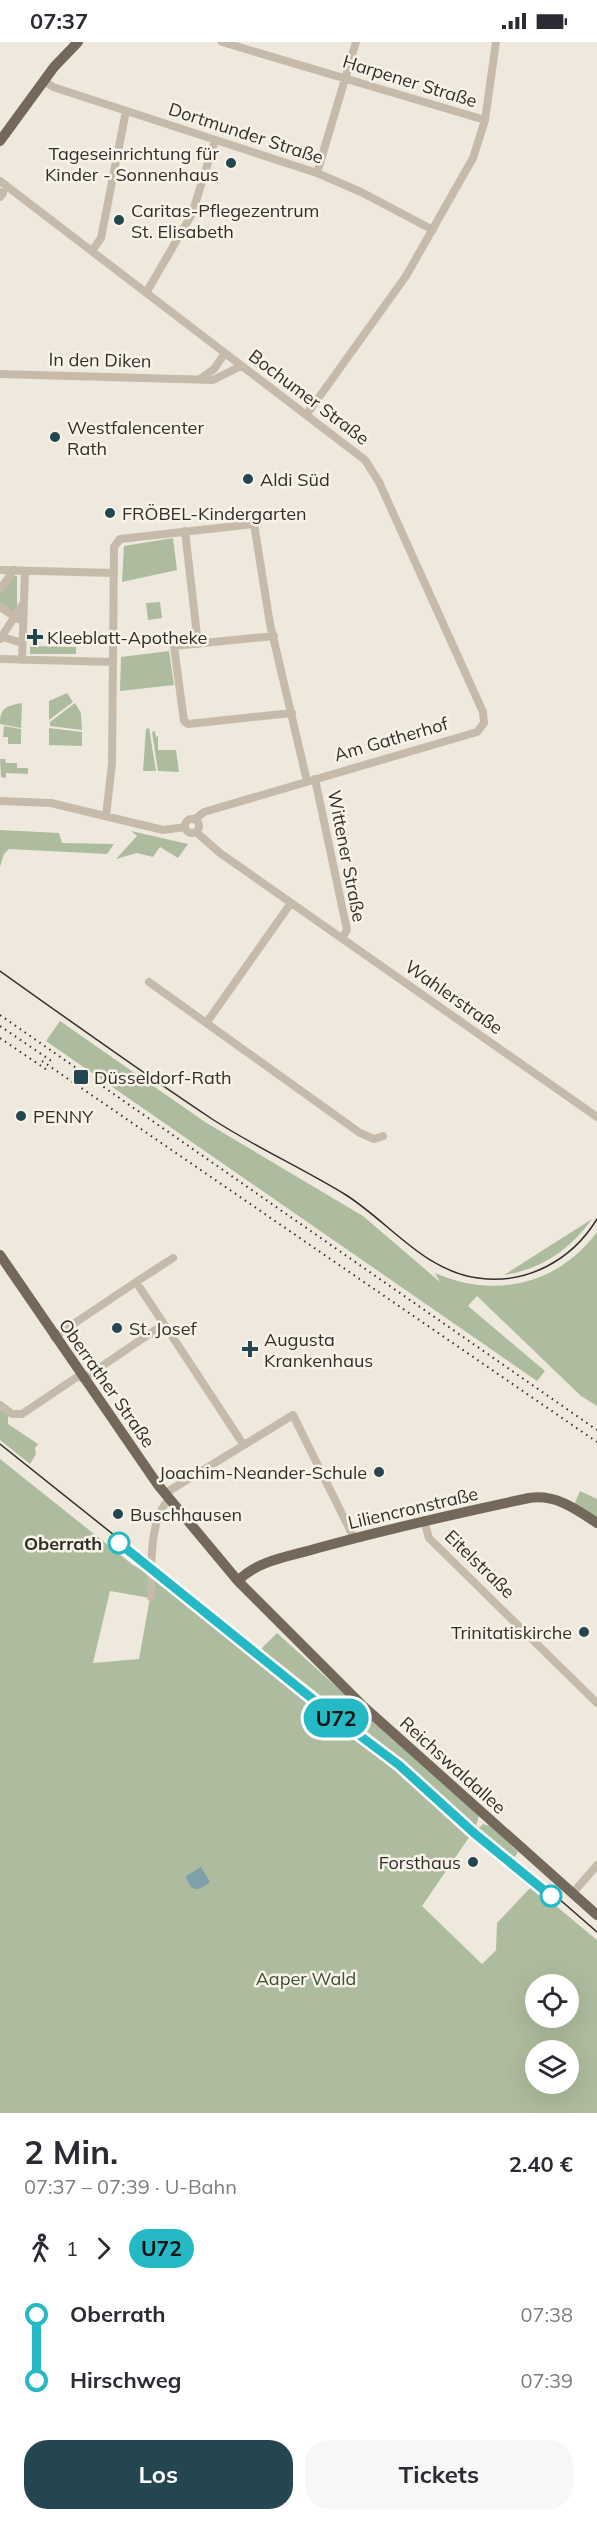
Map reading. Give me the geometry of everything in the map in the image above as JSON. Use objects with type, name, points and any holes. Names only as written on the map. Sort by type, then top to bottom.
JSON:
[{"type":"main road","points":[[0,141],[44,81],[78,42]]},
{"type":"main road","name":"Oberrather Straße","points":[[0,1255],[81,1377],[167,1497],[238,1581]]},
{"type":"main road","name":"Liliencronstraße","points":[[238,1581],[256,1567],[354,1538],[424,1520],[543,1497],[562,1502],[597,1523]]},
{"type":"main road","name":"Reichswaldallee","points":[[238,1581],[364,1707],[572,1894],[586,1911],[597,1917]]},
{"type":"street","name":"Harpener Straße","points":[[222,42],[485,120]]},
{"type":"street","points":[[317,173],[356,42]]},
{"type":"street","points":[[307,414],[406,276],[473,158],[485,120],[496,42]]},
{"type":"street","name":"Dortmunder Straße","points":[[44,81],[53,87],[317,173],[361,192],[434,230]]},
{"type":"street","points":[[92,251],[101,238],[126,111]]},
{"type":"street","points":[[147,293],[192,214],[214,140]]},
{"type":"street","name":"Bochumer Straße","points":[[0,181],[359,454],[374,472],[483,712],[483,726]]},
{"type":"street","points":[[0,192],[3,193],[0,196]]},
{"type":"street","points":[[199,379],[214,369],[225,353]]},
{"type":"street","name":"In den Diken","points":[[0,374],[199,379],[220,378],[241,366]]},
{"type":"street","points":[[106,816],[112,764],[116,541],[255,524],[274,636],[311,780]]},
{"type":"street","points":[[185,531],[198,644]]},
{"type":"street","points":[[0,570],[114,573]]},
{"type":"street","points":[[0,589],[14,570]]},
{"type":"street","points":[[22,660],[25,570]]},
{"type":"street","points":[[22,643],[1,637],[24,603]]},
{"type":"street","points":[[0,607],[23,623]]},
{"type":"street","points":[[274,636],[174,646],[184,721],[188,724],[292,713]]},
{"type":"street","points":[[0,659],[113,662]]},
{"type":"street","name":"Am Gatherhof","points":[[195,819],[204,812],[477,732],[483,726]]},
{"type":"street","name":"Wittener Straße","points":[[311,780],[347,930],[342,938]]},
{"type":"street","points":[[0,801],[51,803],[163,830],[185,827]]},
{"type":"street","points":[[188,819],[195,819],[199,826],[196,832],[189,832],[185,827],[188,819]]},
{"type":"street","name":"Wahlerstraße","points":[[196,832],[291,903],[597,1117]]},
{"type":"street","points":[[207,1022],[291,903]]},
{"type":"street","points":[[149,982],[360,1133],[374,1139],[383,1136]]},
{"type":"street","points":[[54,1337],[173,1258]]},
{"type":"street","points":[[136,1282],[243,1444]]},
{"type":"street","points":[[0,1405],[12,1414],[22,1414],[164,1324]]},
{"type":"street","points":[[151,1597],[152,1553],[161,1508],[167,1497],[243,1444],[293,1415],[354,1538]]},
{"type":"street","name":"Eitelstraße","points":[[424,1520],[429,1538],[597,1703]]},
{"type":"street","points":[[572,1894],[597,1865]]},
{"type":"green space","points":[[173,538],[177,570],[122,582],[124,546]]},
{"type":"green space","points":[[11,576],[17,576],[17,609],[14,614],[0,605],[0,591]]},
{"type":"green space","points":[[160,602],[162,618],[148,620],[146,603]]},
{"type":"green space","points":[[30,646],[76,647],[76,654],[30,654]]},
{"type":"green space","points":[[169,651],[174,685],[120,691],[121,657]]},
{"type":"green space","points":[[67,693],[73,702],[49,720],[49,701]]},
{"type":"green space","points":[[22,703],[21,728],[0,724],[1,714],[5,708]]},
{"type":"green space","points":[[75,703],[81,713],[82,730],[50,726],[50,722]]},
{"type":"green space","points":[[4,726],[21,729],[21,744],[8,744],[8,737],[3,737]]},
{"type":"green space","points":[[49,728],[82,732],[82,746],[49,745]]},
{"type":"green space","points":[[149,728],[156,771],[143,771],[146,729]]},
{"type":"green space","points":[[155,731],[156,737],[158,736],[158,750],[176,750],[179,772],[158,771],[152,732]]},
{"type":"green space","points":[[0,759],[5,759],[6,763],[17,763],[17,768],[28,768],[28,774],[6,773],[6,778],[1,777]]},
{"type":"green space","points":[[0,830],[59,833],[62,843],[114,844],[107,854],[9,849],[4,854],[0,867]]},
{"type":"green space","points":[[131,831],[188,844],[178,858],[160,847],[153,857],[137,853],[116,859],[137,836]]},
{"type":"green space","points":[[60,1021],[205,1122],[363,1216],[440,1282],[435,1273],[457,1281],[480,1285],[524,1282],[544,1275],[564,1264],[597,1232],[597,1406],[581,1396],[477,1296],[468,1306],[545,1371],[537,1381],[46,1041]]},
{"type":"green space","points":[[592,1219],[574,1240],[543,1263],[504,1275]]},
{"type":"green space","points":[[0,1406],[8,1412],[8,1424],[38,1444],[35,1448],[36,1454],[30,1464],[0,1440]]},
{"type":"green space","name":"Aaper Wald","points":[[0,1459],[133,1565],[153,1576],[154,1573],[398,1768],[472,1833],[422,1906],[482,1964],[496,1950],[497,1923],[532,1886],[597,1940],[597,2113],[0,2113]],"holes":[[[110,1591],[150,1598],[139,1659],[93,1663]]]},
{"type":"green space","points":[[580,1491],[597,1499],[597,1519],[574,1505]]},
{"type":"green space","points":[[277,1633],[479,1816],[476,1826],[403,1760],[261,1649]]},
{"type":"green space","points":[[483,1824],[491,1826],[518,1852],[514,1858],[479,1828]]},
{"type":"water","points":[[201,1867],[210,1882],[202,1888],[192,1888],[186,1876]]},
{"type":"tram line","points":[[0,971],[212,1119],[346,1195],[424,1256],[459,1274],[496,1279],[514,1278],[531,1273],[561,1258],[587,1234],[597,1219]]},
{"type":"tram line","points":[[0,1444],[337,1713],[402,1762],[597,1932]]},
{"type":"railway","points":[[0,1015],[597,1430]]},
{"type":"railway","points":[[0,1026],[53,1062]]},
{"type":"railway","points":[[0,1038],[47,1070]]},
{"type":"railway","points":[[42,1061],[597,1442]]},
{"type":"metro line","name":"U72","points":[[119,1543],[335,1717],[399,1765],[474,1833],[551,1896]]},
{"type":"place","name":"Tageseinrichtung für Kinder - Sonnenhaus","points":[[231,163]]},
{"type":"place","name":"Caritas-Pflegezentrum St. Elisabeth","points":[[119,220]]},
{"type":"place","name":"Westfalencenter Rath","points":[[55,437]]},
{"type":"place","name":"Aldi Süd","points":[[248,479]]},
{"type":"place","name":"FRÖBEL-Kindergarten","points":[[110,513]]},
{"type":"place","name":"Kleeblatt-Apotheke","points":[[35,637]]},
{"type":"place","name":"Düsseldorf-Rath","points":[[81,1077]]},
{"type":"place","name":"PENNY","points":[[21,1116]]},
{"type":"place","name":"St. Josef","points":[[117,1328]]},
{"type":"place","name":"Augusta Krankenhaus","points":[[250,1349]]},
{"type":"place","name":"Joachim-Neander-Schule","points":[[379,1472]]},
{"type":"place","name":"Buschhausen","points":[[118,1514]]},
{"type":"place","name":"Oberrath","points":[[119,1543]]},
{"type":"place","name":"Trinitatiskirche","points":[[584,1632]]},
{"type":"place","name":"Forsthaus","points":[[473,1862]]}]
